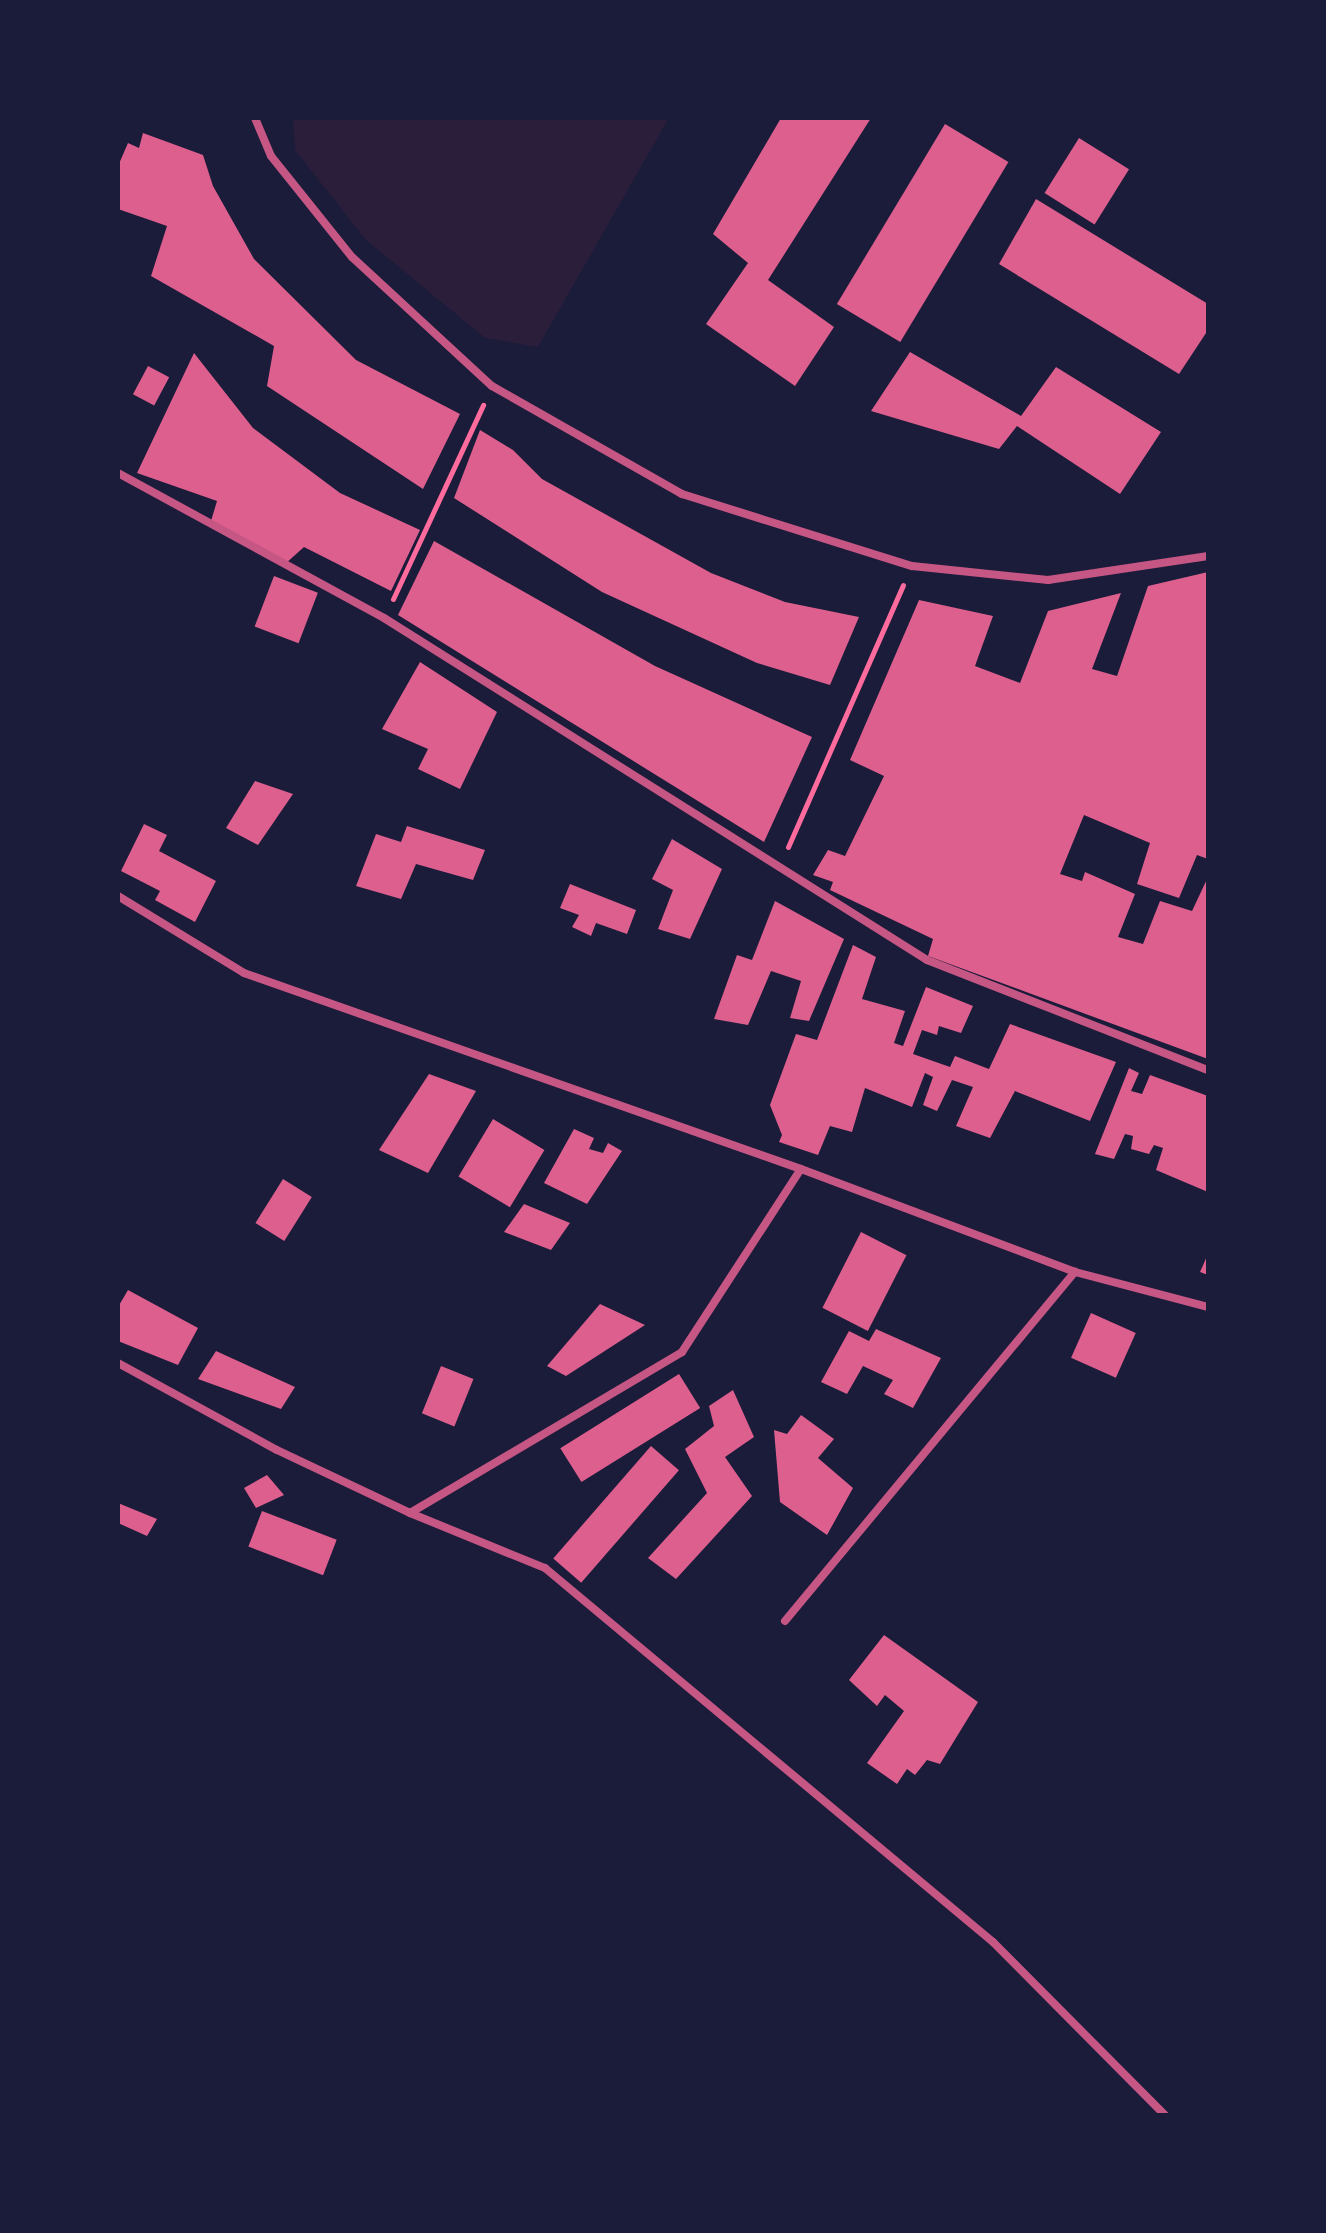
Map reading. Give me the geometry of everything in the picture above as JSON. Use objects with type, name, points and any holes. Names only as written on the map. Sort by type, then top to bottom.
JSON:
[{"type":"street","points":[[255,118],[271,156],[352,257],[492,386],[682,494],[912,566],[1048,580],[1208,556]]},
{"type":"street","points":[[118,473],[384,618],[780,864],[927,960],[1208,1070]]},
{"type":"street","points":[[118,896],[244,973],[801,1169],[1075,1272],[1208,1307]]},
{"type":"street","points":[[410,1513],[682,1352],[801,1169]]},
{"type":"street","points":[[785,1621],[1075,1272]]},
{"type":"street","points":[[118,1363],[277,1450],[410,1513],[545,1568],[993,1942],[1165,2115]]},
{"type":"path","points":[[384,618],[492,386]]},
{"type":"path","points":[[780,864],[912,566]]},
{"type":"shaded area","points":[[293,118],[669,118],[538,347],[485,338],[366,240],[295,150]]},
{"type":"building","points":[[781,118],[871,118],[768,280],[834,327],[795,386],[706,324],[748,263],[713,234]]},
{"type":"building","points":[[945,124],[1008,162],[900,342],[837,304]]},
{"type":"building","points":[[143,133],[203,155],[213,186],[254,259],[356,360],[460,414],[423,489],[267,386],[274,346],[151,276],[167,226],[118,209],[118,166],[128,143],[139,148]]},
{"type":"building","points":[[1079,138],[1129,169],[1095,224],[1045,193]]},
{"type":"building","points":[[1036,199],[1208,304],[1208,330],[1179,374],[999,264]]},
{"type":"building","points":[[910,352],[1021,416],[1056,367],[1161,432],[1120,494],[1017,426],[999,449],[871,411]]},
{"type":"building","points":[[194,353],[253,428],[340,493],[420,530],[391,591],[304,547],[285,564],[211,521],[217,501],[137,473]]},
{"type":"building","points":[[148,366],[169,377],[154,406],[133,394]]},
{"type":"building","points":[[480,430],[513,450],[542,479],[711,573],[785,602],[859,617],[830,685],[757,663],[602,592],[454,498]]},
{"type":"building","points":[[434,541],[655,666],[812,737],[764,842],[398,615]]},
{"type":"building","points":[[1208,572],[1208,859],[1197,855],[1179,898],[1137,884],[1150,843],[1084,815],[1060,874],[1082,881],[1085,872],[1135,894],[1118,937],[1143,944],[1160,901],[1192,911],[1208,877],[1208,1059],[928,956],[933,939],[830,890],[833,882],[813,875],[828,850],[845,856],[884,776],[850,760],[919,600],[993,616],[975,666],[1020,683],[1048,611],[1121,593],[1092,669],[1117,676],[1148,586]]},
{"type":"building","points":[[274,576],[318,593],[299,643],[255,626]]},
{"type":"building","points":[[420,662],[497,712],[460,789],[418,769],[428,749],[382,729]]},
{"type":"building","points":[[255,781],[293,794],[258,845],[226,828]]},
{"type":"building","points":[[144,824],[167,835],[159,851],[216,881],[195,922],[155,900],[160,891],[121,871]]},
{"type":"building","points":[[407,826],[485,850],[473,880],[416,864],[401,899],[356,886],[376,834],[401,842]]},
{"type":"building","points":[[672,839],[722,869],[690,939],[658,929],[673,890],[652,879]]},
{"type":"building","points":[[570,884],[636,910],[627,934],[596,923],[591,936],[572,927],[579,915],[560,908]]},
{"type":"building","points":[[775,901],[844,939],[809,1021],[790,1018],[801,981],[771,971],[748,1025],[714,1019],[737,955],[752,960]]},
{"type":"building","points":[[853,945],[876,957],[862,999],[905,1011],[894,1043],[903,1046],[926,987],[973,1006],[961,1033],[939,1026],[937,1035],[922,1030],[913,1054],[950,1067],[955,1056],[989,1069],[1010,1024],[1116,1062],[1090,1121],[1015,1091],[990,1138],[956,1126],[973,1087],[952,1080],[937,1111],[923,1105],[933,1077],[925,1073],[912,1107],[865,1088],[852,1132],[830,1126],[818,1155],[779,1142],[782,1135],[770,1105],[796,1034],[817,1040]]},
{"type":"building","points":[[1129,1068],[1139,1073],[1131,1091],[1142,1094],[1150,1075],[1208,1096],[1208,1192],[1156,1170],[1163,1148],[1154,1145],[1149,1154],[1131,1149],[1133,1136],[1125,1134],[1114,1159],[1095,1154]]},
{"type":"building","points":[[429,1074],[476,1091],[428,1173],[379,1150]]},
{"type":"building","points":[[493,1119],[544,1150],[510,1207],[458,1176]]},
{"type":"building","points":[[574,1129],[594,1138],[589,1149],[603,1153],[608,1143],[622,1151],[587,1204],[544,1183]]},
{"type":"building","points":[[283,1179],[312,1197],[284,1241],[255,1223]]},
{"type":"building","points":[[524,1204],[570,1223],[551,1250],[504,1232]]},
{"type":"building","points":[[861,1232],[906,1255],[868,1331],[822,1308]]},
{"type":"building","points":[[1208,1254],[1208,1275],[1200,1272]]},
{"type":"building","points":[[128,1290],[198,1328],[178,1365],[118,1341],[118,1307]]},
{"type":"building","points":[[600,1304],[645,1325],[566,1376],[547,1366]]},
{"type":"building","points":[[1091,1313],[1136,1333],[1116,1378],[1071,1358]]},
{"type":"building","points":[[876,1329],[941,1358],[913,1408],[884,1394],[893,1380],[863,1366],[847,1394],[821,1382],[849,1331],[869,1341]]},
{"type":"building","points":[[216,1351],[295,1387],[281,1409],[198,1379]]},
{"type":"building","points":[[441,1366],[473,1379],[454,1426],[422,1413]]},
{"type":"building","points":[[679,1374],[700,1408],[581,1482],[560,1448]]},
{"type":"building","points":[[733,1390],[754,1437],[725,1457],[752,1496],[676,1579],[648,1558],[707,1493],[685,1449],[714,1426],[709,1406]]},
{"type":"building","points":[[801,1415],[834,1439],[818,1458],[853,1488],[827,1535],[780,1502],[774,1430],[787,1434]]},
{"type":"building","points":[[651,1446],[679,1470],[581,1583],[553,1558]]},
{"type":"building","points":[[267,1475],[284,1495],[256,1508],[244,1488]]},
{"type":"building","points":[[118,1503],[157,1519],[147,1536],[118,1523]]},
{"type":"building","points":[[262,1511],[337,1540],[323,1575],[248,1546]]},
{"type":"building","points":[[884,1635],[978,1702],[940,1764],[927,1760],[915,1775],[907,1769],[897,1784],[867,1763],[904,1711],[885,1695],[877,1706],[849,1680]]}]
